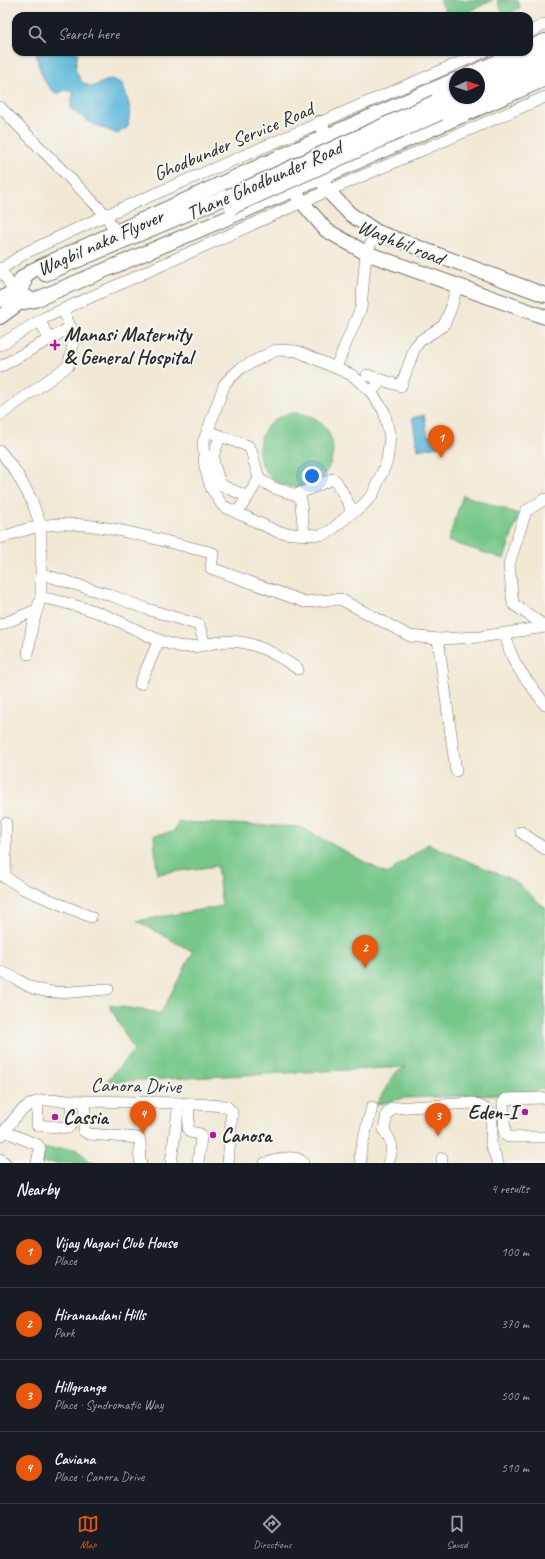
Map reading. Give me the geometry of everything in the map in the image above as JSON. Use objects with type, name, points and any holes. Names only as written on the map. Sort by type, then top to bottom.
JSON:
[{"type":"main road","points":[[533,46],[545,41]]},
{"type":"main road","points":[[485,79],[545,53]]},
{"type":"main road","points":[[484,68],[511,56]]},
{"type":"main road","points":[[485,92],[545,66]]},
{"type":"main road","name":"Thane Ghodbunder Road","points":[[21,292],[35,300],[293,190],[545,79]]},
{"type":"main road","name":"Thane Ghodbunder Road","points":[[0,317],[21,292],[21,279],[33,270],[299,148],[449,83]]},
{"type":"main road","name":"Wagbil naka Flyover","points":[[21,292],[449,96]]},
{"type":"main road","name":"Wagbil naka Flyover","points":[[21,292],[48,286],[232,207],[460,104]]},
{"type":"main road","points":[[320,123],[326,136]]},
{"type":"main road","name":"Waghbil road","points":[[299,148],[321,177],[328,191],[350,214],[377,232],[545,295]]},
{"type":"main road","name":"Waghbil road","points":[[274,160],[293,190],[326,230],[366,253],[545,317]]},
{"type":"main road","name":"Thane Ghodbunder Road","points":[[0,300],[21,292]]},
{"type":"street","points":[[533,30],[545,24]]},
{"type":"street","name":"Ghodbunder Service Road","points":[[0,269],[25,253],[106,215],[475,56]]},
{"type":"street","points":[[0,345],[40,321],[62,310],[302,202],[545,97]]},
{"type":"street","points":[[0,107],[106,215],[115,232]]},
{"type":"street","points":[[336,368],[361,308],[366,253],[377,232]]},
{"type":"street","points":[[0,269],[21,292]]},
{"type":"street","points":[[367,375],[401,386],[415,347],[421,340],[444,325],[451,308],[457,285]]},
{"type":"street","points":[[0,415],[68,366],[74,347],[73,332],[62,310]]},
{"type":"street","points":[[40,321],[49,339]]},
{"type":"street","points":[[0,367],[70,327]]},
{"type":"street","points":[[276,350],[297,351],[336,368],[352,374],[372,392],[384,411],[390,436],[387,461],[373,494],[361,507],[350,514],[329,532],[321,535],[278,532],[237,514],[223,506],[211,488],[205,467],[203,443],[225,383],[241,368],[276,350]]},
{"type":"street","points":[[372,392],[382,380]]},
{"type":"street","points":[[207,431],[248,446],[251,450],[259,479],[274,488],[292,495],[300,494],[332,479],[336,481],[350,506],[350,514]]},
{"type":"street","points":[[221,436],[213,455],[213,462],[220,483],[223,486],[248,497]]},
{"type":"street","points":[[0,451],[16,472],[31,499],[41,526],[41,597],[36,610],[28,654]]},
{"type":"street","points":[[237,514],[259,479]]},
{"type":"street","points":[[300,494],[304,535]]},
{"type":"street","points":[[545,499],[526,511],[509,564],[513,604],[545,627]]},
{"type":"street","points":[[0,538],[41,526],[65,524],[100,528],[213,553],[211,568],[304,602],[340,599],[410,636],[438,639],[506,634],[545,627]]},
{"type":"street","points":[[42,574],[199,625],[205,645]]},
{"type":"street","points":[[41,597],[91,610],[139,632],[177,646],[192,648],[236,640],[253,645],[280,657],[298,669]]},
{"type":"street","points":[[0,626],[36,610]]},
{"type":"street","points":[[506,634],[509,653],[516,668],[545,705]]},
{"type":"street","points":[[438,639],[456,771]]},
{"type":"street","points":[[140,684],[160,640]]},
{"type":"street","points":[[6,824],[2,876],[24,889],[91,917]]},
{"type":"street","points":[[521,832],[545,848]]},
{"type":"street","points":[[0,972],[10,974],[31,988],[39,990],[57,991],[108,989]]},
{"type":"street","points":[[545,1098],[506,1099],[503,1103],[506,1135],[508,1137],[545,1136]]},
{"type":"street","points":[[38,1102],[37,1125],[68,1128],[70,1126],[72,1101]]},
{"type":"street","name":"Canora Drive","points":[[2,1134],[19,1111],[32,1103],[38,1102],[72,1101],[184,1103],[226,1106],[232,1112],[228,1163]]},
{"type":"street","points":[[86,1102],[84,1131],[89,1134],[138,1138],[140,1141],[139,1160],[141,1163]]},
{"type":"street","points":[[171,1163],[184,1103]]},
{"type":"street","points":[[184,1103],[188,1129],[190,1132],[200,1134],[201,1137],[198,1163]]},
{"type":"street","points":[[388,1163],[393,1150],[391,1142],[384,1130],[387,1114],[393,1108],[473,1103],[486,1108],[492,1115],[492,1144],[495,1161]]},
{"type":"street","points":[[361,1163],[360,1153],[372,1107]]},
{"type":"street","points":[[2,1134],[38,1144],[40,1148],[37,1163]]},
{"type":"street","points":[[265,1163],[294,1157],[301,1160],[303,1163]]},
{"type":"street","points":[[0,1159],[5,1163]]},
{"type":"green space","points":[[440,0],[493,0],[468,12],[446,12]]},
{"type":"green space","points":[[497,0],[517,0],[520,8],[511,12],[503,12]]},
{"type":"green space","points":[[296,413],[317,419],[327,429],[333,450],[327,471],[317,481],[296,487],[275,481],[265,471],[259,450],[265,429],[275,419]]},
{"type":"green space","points":[[463,495],[519,514],[504,559],[448,541]]},
{"type":"green space","points":[[179,822],[300,827],[387,874],[428,844],[515,881],[545,908],[545,1089],[501,1095],[404,1098],[376,1105],[394,1074],[406,1067],[106,1082],[134,1050],[109,1005],[161,1013],[193,952],[137,921],[222,906],[217,866],[157,874],[154,835],[173,832]]},
{"type":"green space","points":[[43,1149],[76,1149],[91,1162],[102,1163],[42,1163]]},
{"type":"water","points":[[37,56],[77,56],[75,70],[82,82],[92,87],[111,79],[123,84],[130,108],[128,127],[117,134],[89,122],[71,109],[71,101],[74,93],[65,90],[57,94],[52,90],[45,81],[38,64]]},
{"type":"water","points":[[424,415],[428,436],[442,434],[444,445],[418,450],[412,418]]},
{"type":"place","name":"Manasi Maternity & General Hospital","points":[[55,345]]},
{"type":"place","name":"Vijay Nagari Club House","points":[[441,458]]},
{"type":"place","name":"Hiranandani Hills","points":[[365,968]]},
{"type":"place","name":"Eden-I","points":[[525,1112]]},
{"type":"place","name":"Cassia","points":[[55,1117]]},
{"type":"place","name":"Caviana","points":[[143,1134]]},
{"type":"place","name":"Canosa","points":[[213,1135]]},
{"type":"place","name":"Hillgrange","points":[[438,1136]]}]
